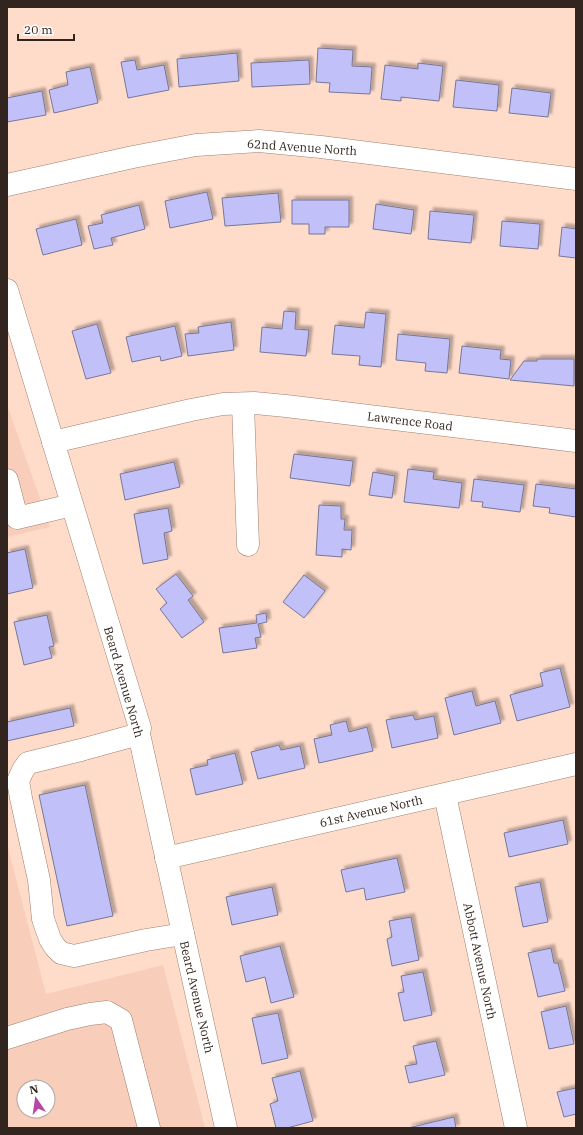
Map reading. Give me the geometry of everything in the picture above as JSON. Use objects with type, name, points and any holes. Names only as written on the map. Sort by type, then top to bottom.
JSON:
[{"type":"street","name":"62nd Avenue North","points":[[7,185],[133,157],[196,145],[259,142],[329,148],[576,179]]},
{"type":"street","name":"Beard Avenue North","points":[[7,290],[140,728],[139,734],[226,1128]]},
{"type":"street","name":"Lawrence Road","points":[[53,442],[191,410],[223,404],[254,403],[576,441]]},
{"type":"street","points":[[243,404],[248,545]]},
{"type":"street","points":[[7,480],[12,519],[72,506]]},
{"type":"street","points":[[139,734],[28,763],[23,770],[18,781],[39,880],[44,919],[50,939],[55,947],[61,953],[74,956],[146,940],[183,934]]},
{"type":"street","name":"61st Avenue North","points":[[166,858],[576,764]]},
{"type":"street","name":"Abbott Avenue North","points":[[445,795],[516,1128]]},
{"type":"street","points":[[7,1038],[67,1019],[90,1014],[107,1012],[122,1020],[149,1128]]},
{"type":"shaded area","points":[[7,405],[50,527],[7,537]]},
{"type":"shaded area","points":[[7,844],[46,994],[163,965],[205,1128],[7,1128]]},
{"type":"building","points":[[318,48],[353,50],[352,66],[372,67],[370,94],[329,92],[330,83],[316,82]]},
{"type":"building","points":[[237,53],[239,81],[179,87],[177,59]]},
{"type":"building","points":[[135,60],[137,70],[164,65],[169,90],[128,98],[121,62]]},
{"type":"building","points":[[309,60],[310,84],[252,87],[251,63]]},
{"type":"building","points":[[418,63],[443,66],[439,101],[401,97],[401,101],[381,99],[385,65],[418,69]]},
{"type":"building","points":[[90,67],[98,103],[54,113],[49,90],[68,85],[66,72]]},
{"type":"building","points":[[456,80],[499,85],[497,111],[453,107]]},
{"type":"building","points":[[512,88],[551,93],[548,117],[509,113]]},
{"type":"building","points":[[42,91],[46,115],[7,122],[7,98]]},
{"type":"building","points":[[207,192],[213,219],[170,228],[165,201]]},
{"type":"building","points":[[278,193],[281,222],[225,226],[222,198]]},
{"type":"building","points":[[292,200],[349,200],[349,227],[325,227],[325,234],[309,234],[309,224],[292,224]]},
{"type":"building","points":[[376,204],[414,210],[411,234],[373,229]]},
{"type":"building","points":[[139,205],[145,229],[111,238],[113,245],[94,249],[88,226],[103,223],[101,215]]},
{"type":"building","points":[[430,211],[474,215],[471,243],[428,239]]},
{"type":"building","points":[[76,219],[82,245],[43,255],[36,229]]},
{"type":"building","points":[[502,221],[540,224],[538,249],[500,246]]},
{"type":"building","points":[[562,227],[576,229],[576,258],[559,256]]},
{"type":"building","points":[[284,311],[296,312],[295,329],[309,330],[306,356],[260,352],[262,327],[282,329]]},
{"type":"building","points":[[366,312],[386,314],[381,367],[359,365],[360,356],[332,354],[335,325],[364,328]]},
{"type":"building","points":[[231,322],[234,350],[188,356],[185,334],[199,333],[198,327]]},
{"type":"building","points":[[97,324],[111,373],[86,379],[72,331]]},
{"type":"building","points":[[175,326],[182,356],[161,361],[160,356],[132,362],[126,337]]},
{"type":"building","points":[[398,334],[450,339],[447,373],[425,371],[426,363],[396,360]]},
{"type":"building","points":[[462,346],[501,350],[500,359],[511,360],[509,379],[459,373]]},
{"type":"building","points":[[537,359],[574,359],[574,386],[510,380],[524,361],[537,361]]},
{"type":"building","points":[[294,454],[353,461],[350,486],[290,478]]},
{"type":"building","points":[[174,462],[180,487],[125,500],[120,474]]},
{"type":"building","points":[[408,469],[434,472],[433,479],[462,483],[459,508],[404,502]]},
{"type":"building","points":[[373,472],[395,476],[392,498],[369,495]]},
{"type":"building","points":[[474,479],[524,485],[520,512],[482,507],[483,502],[471,501]]},
{"type":"building","points":[[536,484],[576,489],[576,517],[549,513],[550,508],[533,506]]},
{"type":"building","points":[[319,505],[341,506],[341,519],[345,519],[344,530],[352,530],[351,550],[342,549],[342,557],[316,555]]},
{"type":"building","points":[[168,508],[172,531],[164,533],[168,559],[143,564],[134,514]]},
{"type":"building","points":[[25,549],[33,588],[7,594],[7,553]]},
{"type":"building","points":[[176,574],[193,596],[188,600],[204,622],[182,638],[160,609],[167,603],[156,589]]},
{"type":"building","points":[[304,575],[325,591],[304,618],[283,602]]},
{"type":"building","points":[[266,613],[267,622],[258,624],[261,637],[255,638],[257,648],[223,653],[219,628],[257,623],[256,615]]},
{"type":"building","points":[[47,615],[54,646],[49,647],[52,658],[24,665],[14,622]]},
{"type":"building","points":[[560,668],[570,707],[517,721],[510,695],[543,686],[540,673]]},
{"type":"building","points":[[472,691],[476,706],[495,701],[501,723],[454,735],[445,698]]},
{"type":"building","points":[[70,708],[74,726],[7,741],[7,722]]},
{"type":"building","points":[[413,715],[415,720],[434,716],[438,738],[392,748],[386,720]]},
{"type":"building","points":[[346,721],[349,732],[367,727],[373,751],[319,763],[314,739],[332,735],[330,725]]},
{"type":"building","points":[[279,745],[281,750],[300,746],[305,768],[258,779],[251,752]]},
{"type":"building","points":[[235,753],[243,784],[196,795],[190,769],[208,765],[207,760]]},
{"type":"building","points":[[85,785],[113,916],[67,926],[39,795]]},
{"type":"building","points":[[563,820],[568,844],[509,857],[504,833]]},
{"type":"building","points":[[397,858],[405,892],[366,900],[364,888],[346,892],[341,870]]},
{"type":"building","points":[[540,882],[548,922],[523,927],[515,887]]},
{"type":"building","points":[[272,887],[278,915],[232,925],[226,897]]},
{"type":"building","points":[[411,917],[419,960],[392,966],[387,939],[392,937],[389,921]]},
{"type":"building","points":[[280,946],[294,997],[271,1003],[265,977],[246,982],[240,956]]},
{"type":"building","points":[[551,948],[554,963],[558,963],[565,991],[538,997],[528,953]]},
{"type":"building","points":[[423,972],[432,1015],[404,1021],[398,993],[404,992],[401,976]]},
{"type":"building","points":[[566,1006],[574,1044],[549,1049],[541,1012]]},
{"type":"building","points":[[278,1013],[288,1058],[262,1064],[252,1018]]},
{"type":"building","points":[[436,1041],[445,1075],[409,1083],[405,1066],[417,1064],[413,1046]]},
{"type":"building","points":[[300,1071],[313,1121],[287,1128],[276,1128],[270,1104],[278,1101],[272,1078]]},
{"type":"building","points":[[576,1088],[576,1114],[564,1117],[557,1092]]},
{"type":"building","points":[[454,1117],[456,1128],[408,1128]]}]
